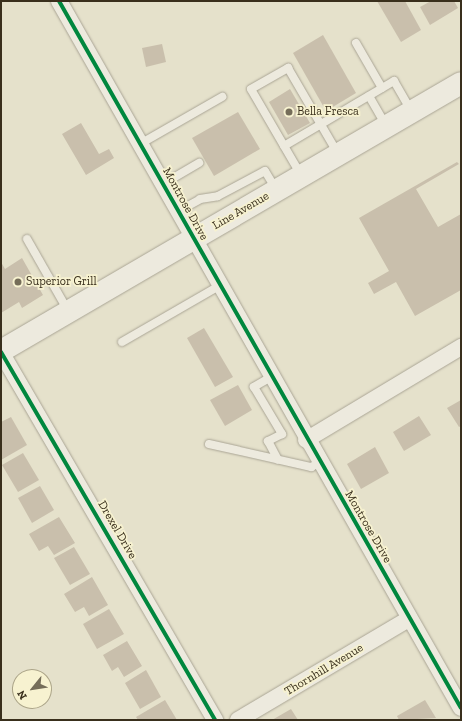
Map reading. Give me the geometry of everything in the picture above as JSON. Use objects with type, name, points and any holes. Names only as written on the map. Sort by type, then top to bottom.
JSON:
[{"type":"main road","name":"Line Avenue","points":[[1,351],[461,83]]},
{"type":"street","name":"Montrose Drive","points":[[59,1],[306,440],[461,708]]},
{"type":"street","points":[[306,440],[461,347]]},
{"type":"street","name":"Drexel Drive","points":[[1,351],[215,720]]},
{"type":"street","name":"Thornhill Avenue","points":[[238,720],[410,618]]},
{"type":"lane","points":[[356,43],[382,88]]},
{"type":"lane","points":[[301,176],[251,89],[288,68],[338,154]]},
{"type":"lane","points":[[284,146],[394,81],[412,112]]},
{"type":"lane","points":[[369,96],[386,126]]},
{"type":"lane","points":[[140,144],[222,97]]},
{"type":"lane","points":[[163,184],[200,163]]},
{"type":"lane","points":[[177,212],[200,199],[218,196],[265,171],[277,190]]},
{"type":"lane","points":[[27,239],[68,312]]},
{"type":"lane","points":[[122,342],[219,286]]},
{"type":"lane","points":[[271,377],[254,387],[282,434],[268,442],[278,460]]},
{"type":"lane","points":[[209,444],[311,467],[319,462]]},
{"type":"building","points":[[377,1],[405,1],[421,30],[401,42]]},
{"type":"building","points":[[431,1],[454,1],[458,8],[430,25],[420,7]]},
{"type":"building","points":[[323,35],[356,93],[326,111],[293,53]]},
{"type":"building","points":[[162,44],[166,62],[146,67],[142,48]]},
{"type":"building","name":"Bella Fresca","points":[[290,89],[310,123],[288,135],[269,102]]},
{"type":"building","points":[[238,112],[260,149],[214,176],[192,138]]},
{"type":"building","points":[[81,123],[99,154],[109,149],[114,158],[86,175],[62,134]]},
{"type":"building","points":[[457,162],[459,164],[416,189],[438,227],[461,214],[461,290],[415,316],[396,282],[374,294],[368,283],[389,271],[359,218]]},
{"type":"building","name":"Superior Grill","points":[[22,258],[43,295],[22,308],[19,302],[1,313],[1,262],[5,269]]},
{"type":"building","points":[[204,328],[233,377],[215,387],[187,338]]},
{"type":"building","points":[[238,385],[252,410],[225,426],[210,400]]},
{"type":"building","points":[[461,400],[461,426],[459,427],[447,408]]},
{"type":"building","points":[[419,416],[431,435],[404,451],[393,432]]},
{"type":"building","points":[[11,417],[27,445],[1,460],[1,422]]},
{"type":"building","points":[[375,447],[389,473],[361,489],[347,464]]},
{"type":"building","points":[[23,453],[39,480],[18,492],[2,465]]},
{"type":"building","points":[[40,486],[54,510],[32,523],[18,498]]},
{"type":"building","points":[[59,517],[75,543],[54,555],[48,546],[39,551],[29,534]]},
{"type":"building","points":[[74,547],[90,574],[70,585],[54,558]]},
{"type":"building","points":[[92,577],[108,605],[89,616],[84,607],[75,612],[64,594]]},
{"type":"building","points":[[109,609],[124,634],[97,649],[83,624]]},
{"type":"building","points":[[127,641],[142,666],[124,677],[118,667],[112,671],[103,655]]},
{"type":"building","points":[[146,670],[161,697],[140,709],[125,683]]},
{"type":"building","points":[[165,700],[177,720],[138,720],[136,717]]},
{"type":"building","points":[[425,700],[436,718],[399,720],[397,716]]},
{"type":"building","points":[[291,709],[298,720],[272,720]]},
{"type":"cycle path","points":[[59,1],[461,708]]},
{"type":"cycle path","points":[[1,352],[215,720]]},
{"type":"place","name":"Bella Fresca","points":[[289,112]]},
{"type":"place","name":"Superior Grill","points":[[18,282]]}]
